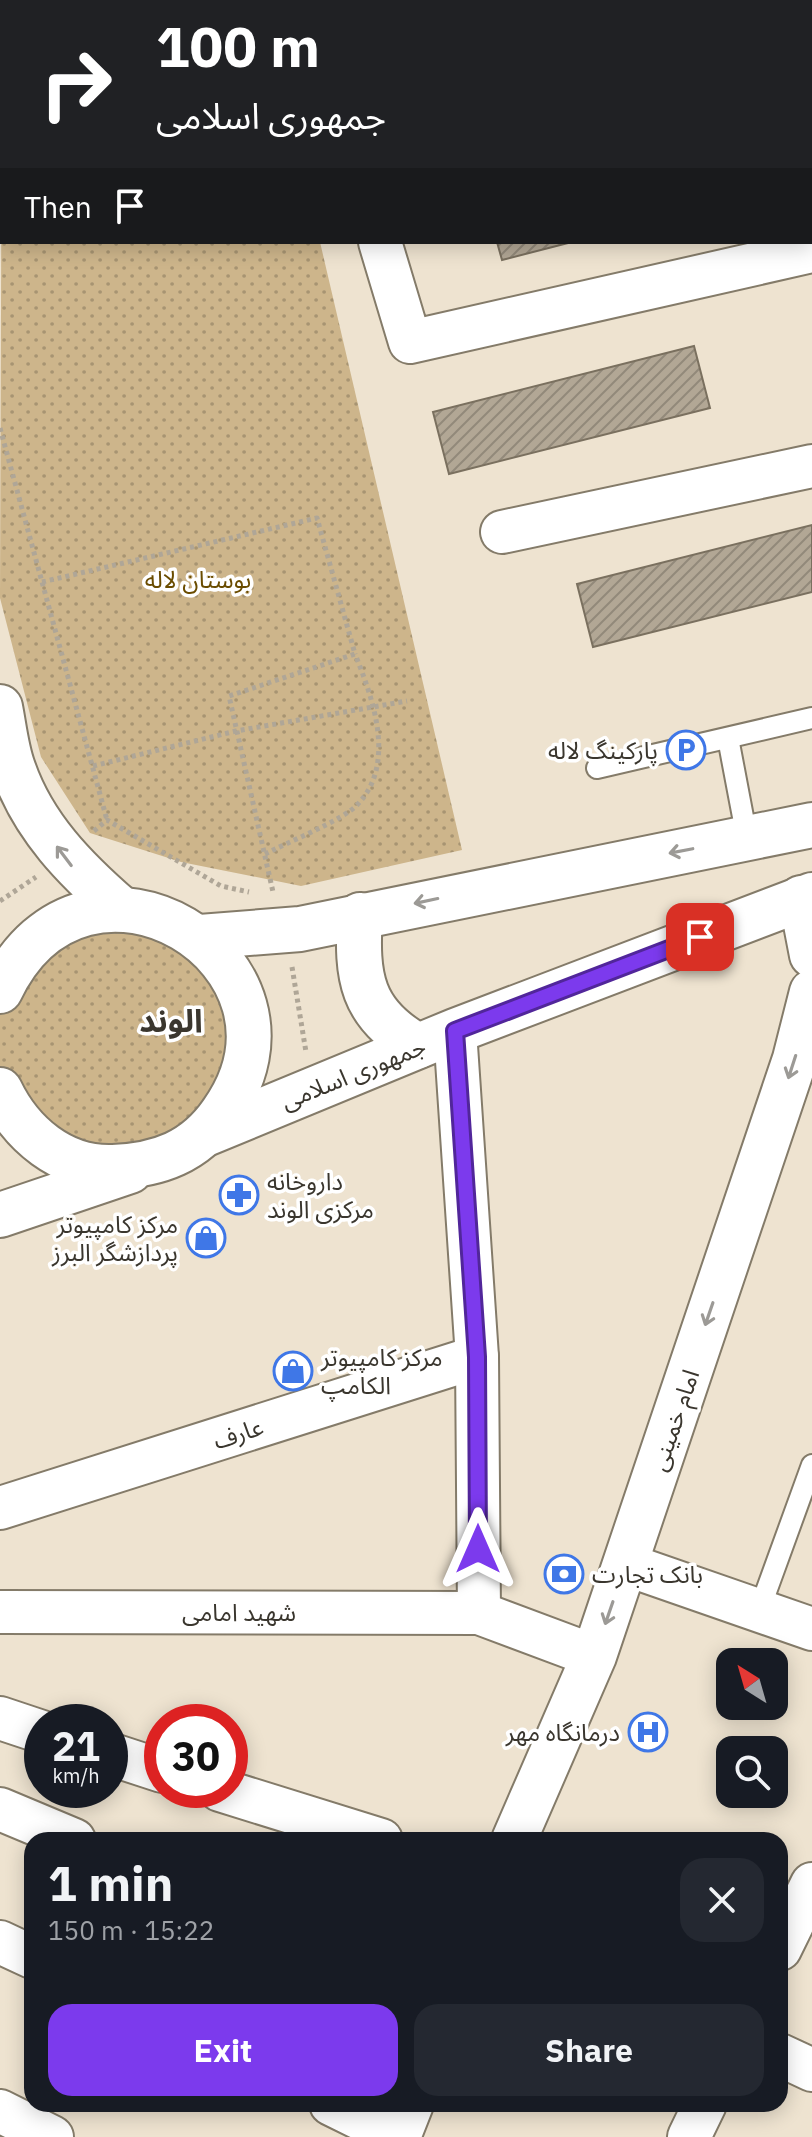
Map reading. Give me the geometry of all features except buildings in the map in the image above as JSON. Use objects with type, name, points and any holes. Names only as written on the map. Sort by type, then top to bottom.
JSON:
[{"type":"main road","points":[[0,707],[13,769],[45,831],[73,867],[121,909]]},
{"type":"main road","points":[[200,937],[300,929],[812,825]]},
{"type":"main road","points":[[808,898],[812,955]]},
{"type":"main road","name":"جمهوری اسلامی","points":[[208,1133],[437,1039],[808,898]]},
{"type":"main road","points":[[0,991],[14,962],[47,930],[85,914],[121,909],[161,915],[200,937],[229,970],[246,1010],[247,1056],[237,1093],[208,1133],[186,1150],[0,1215]]},
{"type":"main road","points":[[360,915],[357,961],[371,1007],[393,1032],[437,1039]]},
{"type":"main road","name":"امام خمینی","points":[[517,1832],[594,1656],[795,1059],[812,992]]},
{"type":"main road","points":[[0,1090],[11,1113],[40,1143],[71,1160],[98,1167],[147,1165]]},
{"type":"main road","points":[[398,2137],[408,2112]]},
{"type":"street","points":[[381,244],[410,342],[812,251]]},
{"type":"street","points":[[502,532],[812,466]]},
{"type":"street","points":[[437,1039],[477,1357],[479,1613],[594,1656]]},
{"type":"street","name":"عارف","points":[[0,1508],[477,1357]]},
{"type":"street","points":[[625,1564],[812,1629]]},
{"type":"street","name":"شهید امامی","points":[[0,1612],[479,1613]]},
{"type":"street","points":[[0,1718],[24,1726]]},
{"type":"street","points":[[248,1799],[355,1832]]},
{"type":"street","points":[[0,1809],[55,1832]]},
{"type":"street","points":[[788,1933],[812,1884]]},
{"type":"street","points":[[0,1942],[24,1953]]},
{"type":"street","points":[[788,2059],[812,2070]]},
{"type":"street","points":[[0,2111],[52,2137]]},
{"type":"street","points":[[347,2112],[398,2137]]},
{"type":"street","points":[[689,2137],[701,2112]]},
{"type":"lane","points":[[597,768],[812,718]]},
{"type":"lane","points":[[728,738],[747,838]]},
{"type":"lane","points":[[759,1611],[812,1465]]},
{"type":"path","points":[[0,428],[107,820]]},
{"type":"path","points":[[42,582],[317,518],[355,654],[376,707],[377,773],[357,806],[265,854]]},
{"type":"path","points":[[274,897],[229,696],[355,654]]},
{"type":"path","points":[[93,766],[236,731],[407,701]]},
{"type":"green space","name":"بوستان لاله","points":[[1,244],[320,244],[462,850],[301,886],[181,862],[90,833],[41,757],[0,598]]},
{"type":"green space","points":[[161,915],[246,1010],[208,1133],[98,1167],[0,1090],[0,991],[47,930]]},
{"type":"place","name":"پارکینگ لاله","points":[[686,750]]},
{"type":"place","name":"داروخانه مرکزی الوند","points":[[239,1195]]},
{"type":"place","name":"مرکز کامپیوتر پردازشگر البرز","points":[[206,1238]]},
{"type":"place","name":"مرکز کامپیوتر الکامپ","points":[[293,1371]]},
{"type":"place","name":"بانک تجارت","points":[[564,1574]]},
{"type":"place","name":"درمانگاه مهر","points":[[648,1732]]},
{"type":"district","name":"الوند","points":[[171,1020]]},
{"type":"route","points":[[478,1549],[477,1357],[455,1031],[700,937]]}]
